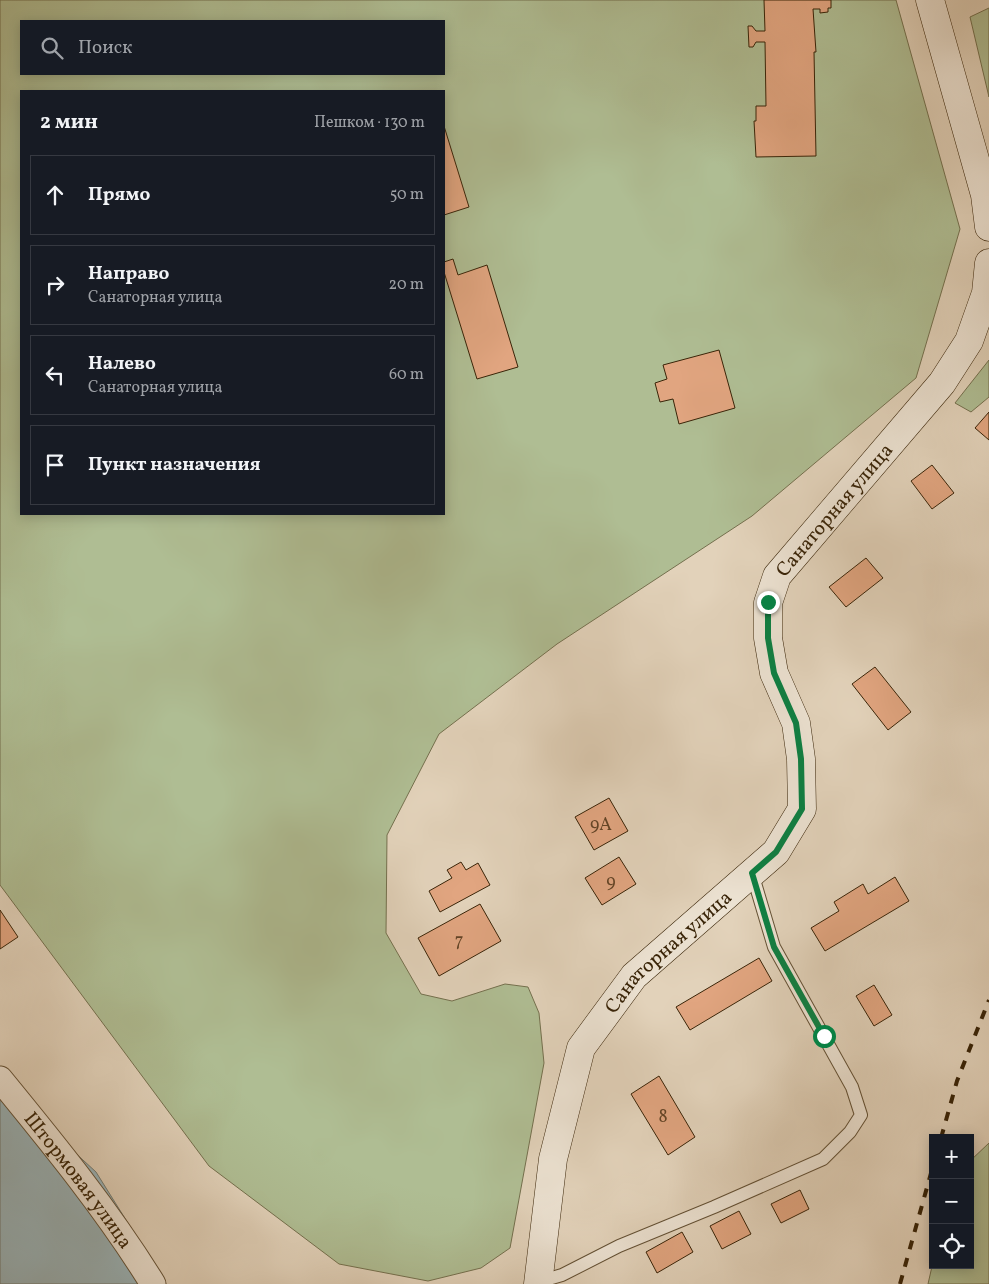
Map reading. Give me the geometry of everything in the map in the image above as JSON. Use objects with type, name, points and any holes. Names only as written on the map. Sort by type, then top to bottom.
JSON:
[{"type":"main road","points":[[930,0],[985,195],[989,227]]},
{"type":"main road","name":"Санаторная улица","points":[[538,1283],[552,1158],[582,1048],[634,976],[776,852],[802,809],[801,759],[796,723],[774,673],[768,638],[768,602],[777,576],[942,383],[969,341],[986,294],[989,263]]},
{"type":"street","name":"Штормовая улица","points":[[0,1080],[71,1166],[132,1250],[153,1284]]},
{"type":"lane","points":[[538,1283],[562,1275],[619,1246],[824,1159],[850,1132],[861,1115],[852,1087],[774,947],[752,873]]},
{"type":"green space","points":[[0,0],[896,0],[960,229],[916,378],[752,516],[557,644],[439,734],[387,835],[386,933],[421,994],[452,1001],[505,984],[528,987],[539,1013],[544,1063],[510,1248],[481,1268],[428,1281],[339,1264],[209,1166],[0,885]]},
{"type":"green space","points":[[989,8],[989,97],[970,17]]},
{"type":"green space","points":[[989,360],[989,397],[971,412],[955,403]]},
{"type":"green space","points":[[989,1143],[989,1284],[928,1284],[931,1269],[974,1269],[974,1157]]},
{"type":"water","points":[[0,1095],[71,1149],[96,1172],[166,1284],[0,1284]]},
{"type":"building","points":[[764,0],[831,0],[831,8],[828,8],[828,12],[820,13],[820,9],[813,9],[816,52],[814,52],[816,156],[756,157],[754,121],[756,121],[756,106],[766,106],[765,42],[756,42],[753,47],[749,47],[748,26],[752,26],[756,31],[765,31]]},
{"type":"building","points":[[445,129],[469,207],[445,215]]},
{"type":"building","points":[[453,259],[458,275],[487,265],[518,367],[477,379],[445,275],[445,262]]},
{"type":"building","points":[[719,350],[735,408],[679,424],[673,399],[660,402],[655,383],[667,379],[663,365]]},
{"type":"building","points":[[989,412],[989,440],[975,428]]},
{"type":"building","points":[[932,465],[954,493],[932,509],[911,481]]},
{"type":"building","points":[[866,558],[883,578],[846,607],[829,587]]},
{"type":"building","points":[[875,667],[911,712],[888,730],[852,684]]},
{"type":"building","points":[[609,798],[628,831],[594,850],[575,817]]},
{"type":"building","points":[[619,857],[636,884],[602,905],[585,878]]},
{"type":"building","points":[[461,862],[466,870],[478,863],[490,885],[440,912],[429,891],[452,878],[447,870]]},
{"type":"building","points":[[895,877],[909,901],[825,951],[811,928],[839,911],[834,902],[863,884],[868,894]]},
{"type":"building","points":[[480,904],[501,941],[439,976],[418,938]]},
{"type":"building","points":[[0,910],[18,937],[0,949]]},
{"type":"building","points":[[759,958],[772,981],[690,1030],[676,1007]]},
{"type":"building","points":[[874,985],[892,1015],[874,1026],[856,996]]},
{"type":"building","points":[[659,1076],[695,1137],[668,1155],[631,1094]]},
{"type":"building","points":[[800,1190],[809,1209],[781,1223],[771,1204]]},
{"type":"building","points":[[739,1211],[751,1234],[722,1249],[710,1226]]},
{"type":"building","points":[[682,1232],[693,1252],[657,1273],[646,1252]]},
{"type":"railway","points":[[942,1134],[957,1081],[989,1000]]},
{"type":"railway","points":[[900,1284],[929,1179]]},
{"type":"route","points":[[768,602],[768,638],[774,673],[796,723],[801,759],[802,809],[776,852],[752,873],[774,947],[824,1036]]}]
